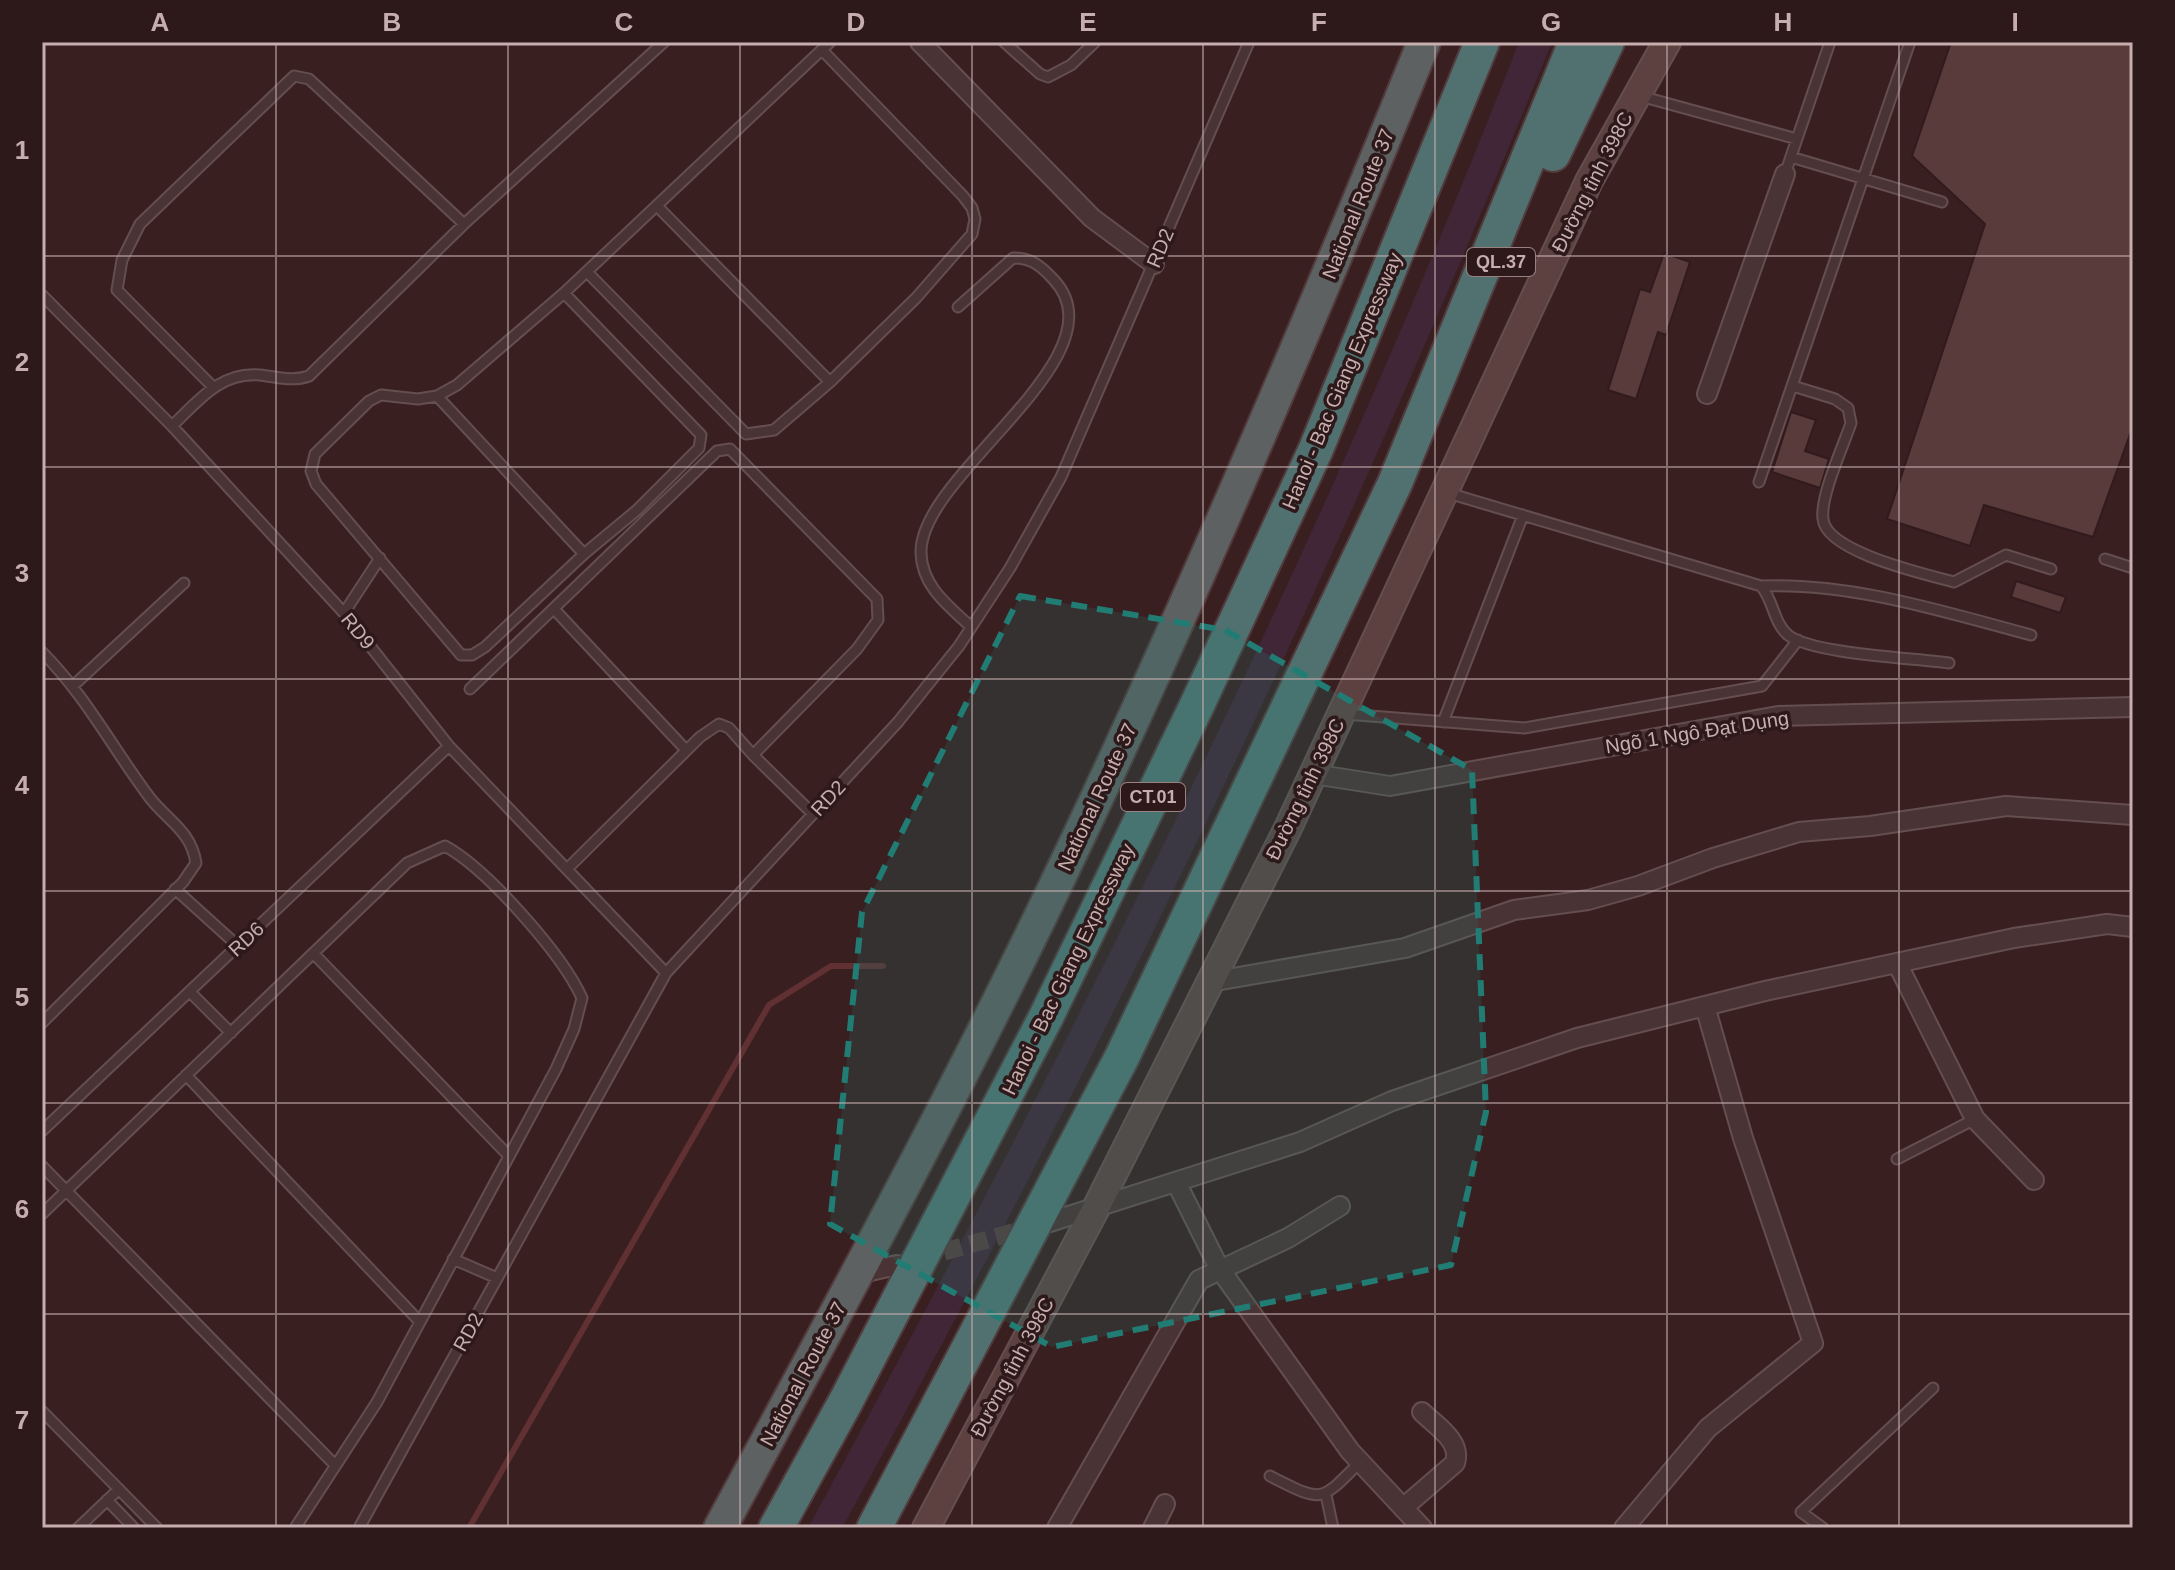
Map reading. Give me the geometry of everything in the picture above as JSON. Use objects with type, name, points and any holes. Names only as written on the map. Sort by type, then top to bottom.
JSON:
[{"type":"highway","name":"National Route 37","points":[[720,1528],[857,1274],[1076,842],[1230,509],[1424,42]]},
{"type":"highway","name":"Hanoi - Bac Giang Expressway","points":[[776,1528],[846,1401],[1046,1017],[1198,703],[1316,449],[1482,42]]},
{"type":"highway","points":[[874,1528],[1122,1057],[1395,483],[1576,42]]},
{"type":"highway","name":"QL.37","points":[[1395,483],[1607,42]]},
{"type":"main road","name":"Đường tỉnh 398C","points":[[926,1528],[1095,1210],[1210,982],[1313,774],[1589,181],[1667,42]]},
{"type":"street","points":[[920,42],[1092,218],[1154,264]]},
{"type":"street","points":[[1707,394],[1788,166]]},
{"type":"street","name":"Ngõ 1 Ngô Đạt Dụng","points":[[1313,774],[1390,786],[1778,716],[2133,707]]},
{"type":"street","points":[[1210,982],[1405,948],[1514,910],[1588,900],[1638,886],[1713,858],[1799,832],[2006,806],[2133,815]]},
{"type":"street","points":[[1050,1222],[1177,1184],[1300,1142],[1392,1101],[1577,1038],[1705,1006],[2014,938],[2107,924],[2133,927]]},
{"type":"street","points":[[1897,963],[1975,1119],[2034,1180]]},
{"type":"street","points":[[1624,1528],[1708,1428],[1813,1343],[1743,1138],[1705,1006]]},
{"type":"street","points":[[1177,1184],[1219,1268],[1360,1462],[1422,1528]]},
{"type":"street","points":[[1057,1528],[1199,1280],[1288,1238],[1340,1206]]},
{"type":"street","points":[[857,1274],[897,1265]]},
{"type":"street","points":[[1403,1508],[1455,1463],[1458,1453],[1455,1445],[1422,1412]]},
{"type":"street","points":[[1153,1528],[1165,1504]]},
{"type":"lane","points":[[172,426],[213,387],[240,373],[296,381],[309,376],[464,224],[664,42]]},
{"type":"lane","points":[[564,293],[701,435],[699,448],[684,466],[492,640],[472,655],[461,655],[316,484],[311,471],[315,454],[369,401],[381,395],[418,399],[437,396],[457,385],[587,272],[830,42]]},
{"type":"lane","points":[[1004,42],[1040,74],[1048,77],[1071,65],[1095,42]]},
{"type":"lane","name":"RD2","points":[[359,1528],[666,973],[898,722],[971,627],[1061,477],[1249,42]]},
{"type":"lane","points":[[1830,42],[1788,166],[1866,177],[1942,202]]},
{"type":"lane","points":[[1759,482],[1910,42]]},
{"type":"lane","points":[[587,272],[746,434],[774,430],[830,382],[916,298],[972,234],[975,219],[972,208],[963,196],[822,50]]},
{"type":"lane","points":[[213,387],[117,290],[117,277],[140,224],[294,76],[309,79],[315,84],[464,224]]},
{"type":"lane","points":[[1637,95],[1797,139]]},
{"type":"lane","points":[[657,206],[830,382]]},
{"type":"lane","points":[[958,307],[1013,258],[1040,264],[1060,287],[1068,305],[1065,334],[1051,367],[1027,401],[955,481],[925,525],[921,552],[923,570],[935,594],[971,627]]},
{"type":"lane","name":"RD9","points":[[42,295],[172,426],[344,613],[449,746],[666,973]]},
{"type":"lane","points":[[1793,386],[1835,399],[1848,408],[1851,423],[1823,513],[1828,532],[1838,541],[1883,561],[1954,582],[2006,555],[2051,569]]},
{"type":"lane","points":[[437,396],[584,554]]},
{"type":"lane","points":[[470,689],[719,449],[734,451],[877,599],[878,609],[878,620],[857,649],[753,755]]},
{"type":"lane","points":[[1445,492],[1761,586],[1791,585],[1872,596],[2031,635]]},
{"type":"lane","points":[[1443,722],[1523,515]]},
{"type":"lane","points":[[344,613],[380,558]]},
{"type":"lane","points":[[2105,559],[2133,568]]},
{"type":"lane","points":[[74,685],[184,583]]},
{"type":"lane","points":[[1761,586],[1771,597],[1777,620],[1788,635],[1811,646],[1949,663]]},
{"type":"lane","points":[[554,609],[686,750]]},
{"type":"lane","points":[[1341,713],[1524,728],[1762,686],[1798,640]]},
{"type":"lane","points":[[42,652],[74,685],[152,800],[180,827],[193,845],[196,863],[175,889],[42,1023]]},
{"type":"lane","points":[[567,869],[686,750],[719,724],[729,728],[813,814]]},
{"type":"lane","name":"RD6","points":[[42,1131],[449,746]]},
{"type":"lane","points":[[42,1214],[407,863],[445,846],[468,858],[572,975],[582,998],[574,1029],[556,1069],[377,1402],[295,1528]]},
{"type":"lane","points":[[175,889],[238,946]]},
{"type":"lane","points":[[314,954],[509,1156]]},
{"type":"lane","points":[[190,992],[231,1033]]},
{"type":"lane","points":[[186,1075],[420,1322]]},
{"type":"lane","points":[[1897,1159],[1975,1119]]},
{"type":"lane","points":[[42,1166],[335,1465]]},
{"type":"lane","points":[[453,1259],[497,1278]]},
{"type":"lane","points":[[1823,1528],[1801,1512],[1933,1388]]},
{"type":"lane","points":[[42,1411],[157,1528]]},
{"type":"lane","points":[[1270,1476],[1311,1496],[1326,1495],[1360,1462]]},
{"type":"lane","points":[[78,1528],[119,1489]]},
{"type":"lane","points":[[1326,1495],[1333,1528]]},
{"type":"lane","points":[[107,1500],[134,1528]]},
{"type":"highlighted area","points":[[1020,596],[1225,630],[1472,770],[1486,1112],[1451,1265],[1052,1347],[830,1224],[862,912]]},
{"type":"shaded area","points":[[1519,42],[1552,42],[1391,421],[1219,796],[1036,1164],[842,1528],[808,1528],[1002,1165],[1096,981],[1276,610],[1442,233]]},
{"type":"building","points":[[1951,42],[2133,42],[2133,426],[2093,537],[1984,505],[1970,546],[1887,519],[1985,224],[1912,156]]},
{"type":"building","points":[[1664,253],[1690,262],[1666,335],[1658,332],[1636,399],[1608,390],[1640,289],[1650,292]]},
{"type":"building","points":[[1791,412],[1816,420],[1805,451],[1829,459],[1820,488],[1772,472]]},
{"type":"building","points":[[2016,581],[2066,597],[2060,613],[2011,597]]},
{"type":"waterway","points":[[469,1528],[769,1005],[831,966],[883,966]]},
{"type":"tunnel","points":[[918,1259],[1032,1227]]}]
